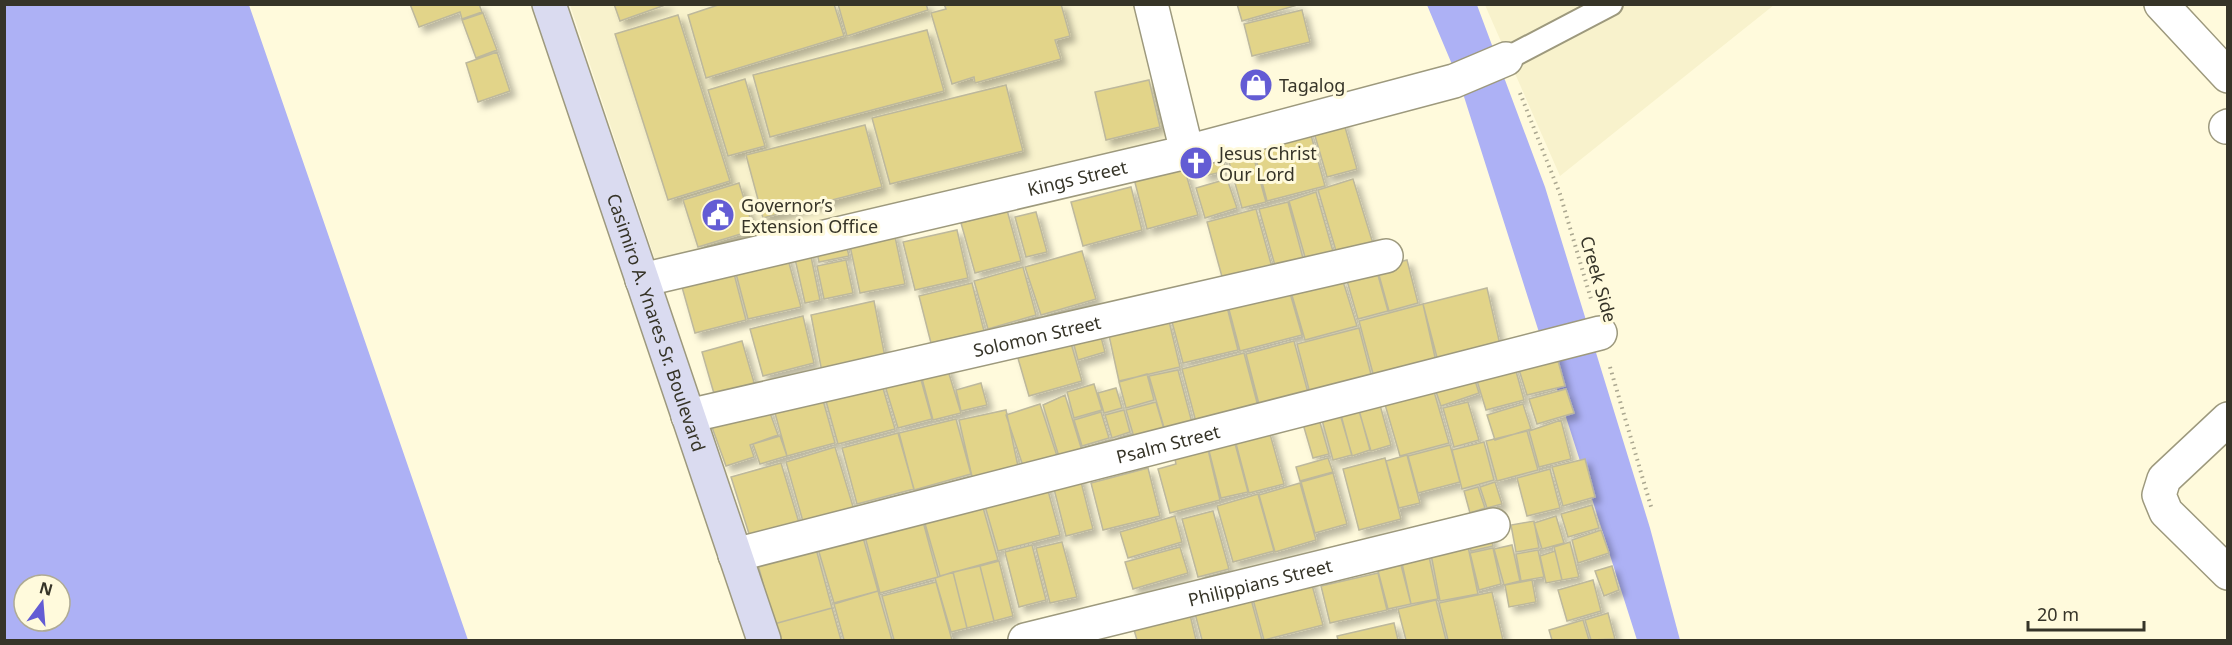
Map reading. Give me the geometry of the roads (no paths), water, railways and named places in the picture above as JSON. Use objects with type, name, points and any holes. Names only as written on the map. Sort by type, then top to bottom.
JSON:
[{"type":"main road","name":"Casimiro A. Ynares Sr. Boulevard","points":[[549,4],[764,640]]},
{"type":"street","points":[[2161,4],[2228,76]]},
{"type":"street","points":[[1156,6],[1187,152]]},
{"type":"street","name":"Kings Street","points":[[642,280],[1187,152],[1454,81],[1502,61]]},
{"type":"street","name":"Solomon Street","points":[[688,416],[1386,256]]},
{"type":"street","name":"Psalm Street","points":[[735,555],[1596,334]]},
{"type":"street","points":[[2228,419],[2164,479],[2159,495],[2166,512],[2228,573]]},
{"type":"street","name":"Philippians Street","points":[[1026,640],[1493,525]]},
{"type":"lane","points":[[1502,61],[1575,13],[1611,4]]},
{"type":"water","points":[[4,5],[249,5],[468,640],[5,640]]},
{"type":"water","points":[[1427,5],[1477,5],[1545,187],[1650,528],[1680,640],[1637,640],[1459,81]]},
{"type":"place","name":"Tagalog","points":[[1256,85]]},
{"type":"place","name":"Jesus Christ Our Lord","points":[[1196,163]]},
{"type":"place","name":"Governor’s Extension Office","points":[[718,215]]}]
